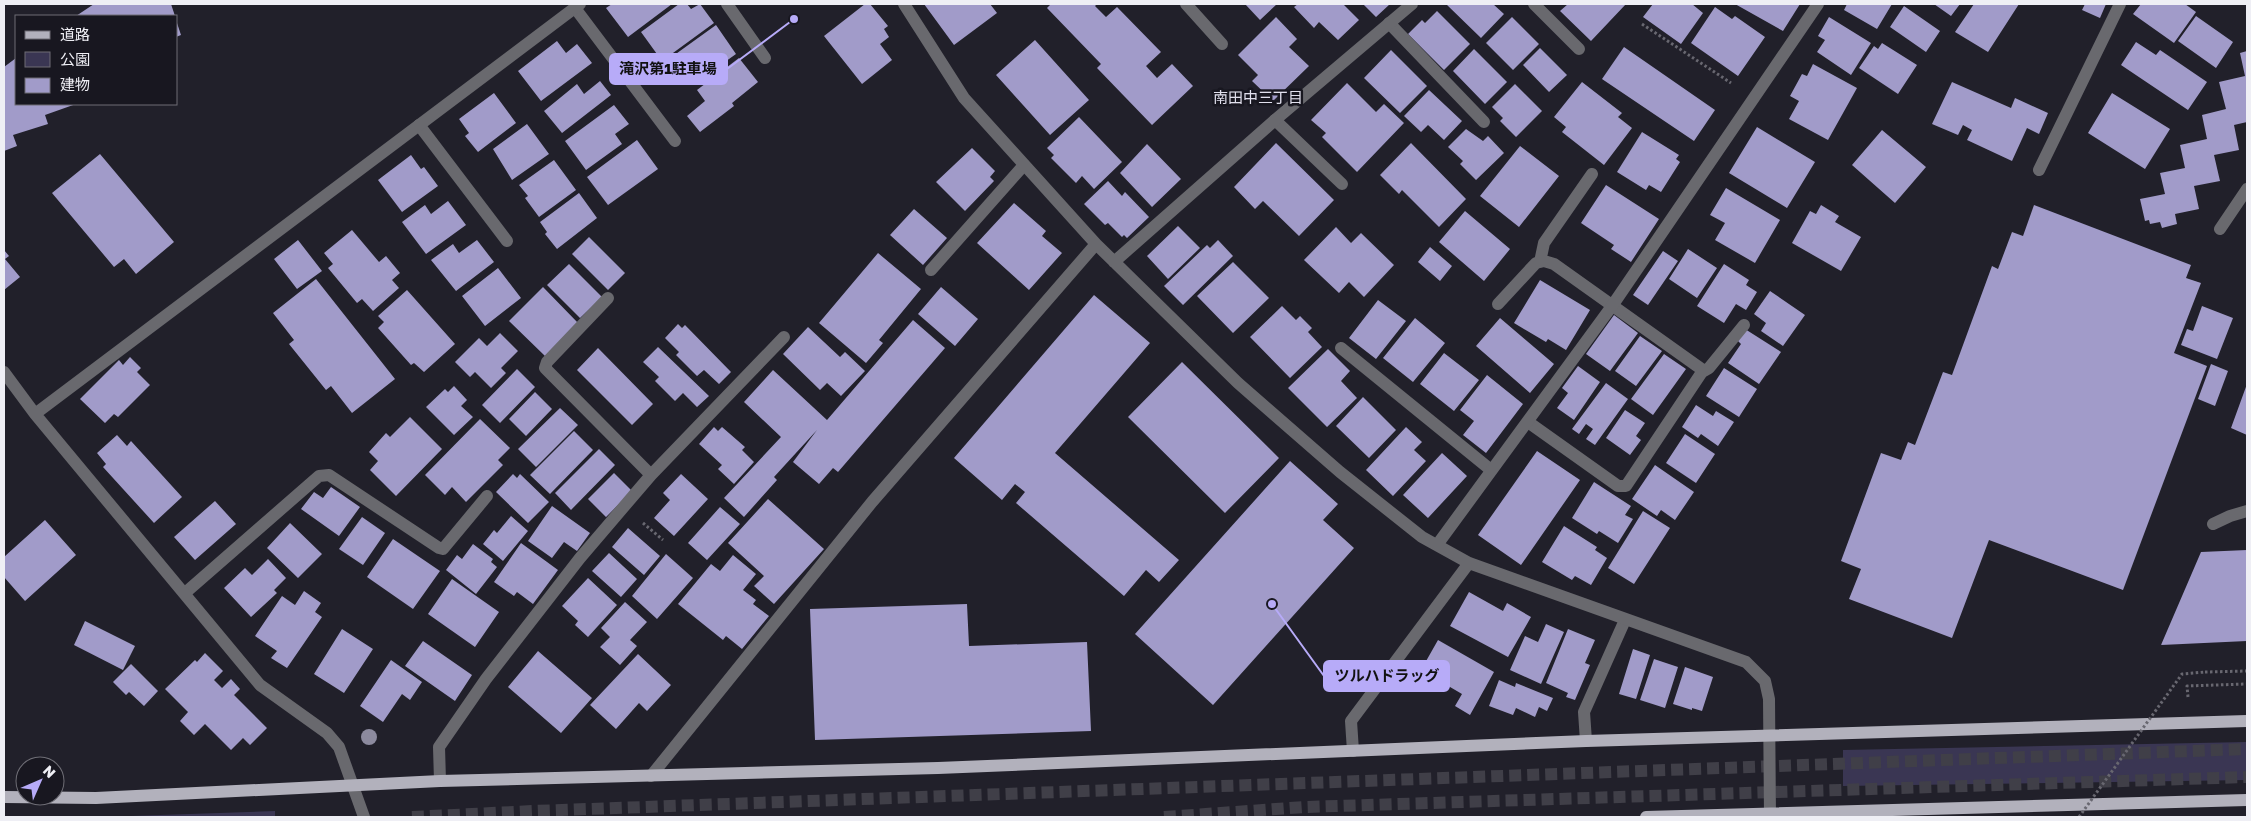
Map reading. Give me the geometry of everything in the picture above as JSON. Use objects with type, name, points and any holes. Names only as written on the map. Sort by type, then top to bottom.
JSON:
[{"type":"main road","points":[[4,797],[96,798],[440,781],[938,768],[1586,741],[1769,737],[2247,721]]},
{"type":"main road","points":[[1646,817],[1771,815],[2247,800]]},
{"type":"street","points":[[727,4],[765,58]]},
{"type":"street","points":[[904,4],[964,98],[1096,244],[1245,390],[1340,472],[1422,537],[1469,563],[1746,662],[1766,681],[1769,699],[1771,815]]},
{"type":"street","points":[[1186,4],[1222,44]]},
{"type":"street","points":[[1114,262],[1275,120],[1412,4]]},
{"type":"street","points":[[1534,4],[1580,49]]},
{"type":"street","points":[[1437,545],[1612,306],[1818,4]]},
{"type":"street","points":[[2038,170],[2120,4]]},
{"type":"street","points":[[35,414],[578,6],[675,141]]},
{"type":"street","points":[[1389,24],[1484,122]]},
{"type":"street","points":[[1275,120],[1342,184]]},
{"type":"street","points":[[419,125],[507,241]]},
{"type":"street","points":[[931,270],[1024,165]]},
{"type":"street","points":[[1540,262],[1544,243],[1592,174]]},
{"type":"street","points":[[2220,229],[2247,189]]},
{"type":"street","points":[[651,776],[872,502],[1096,244]]},
{"type":"street","points":[[1498,304],[1536,263],[1544,261],[1554,264],[1700,368],[1702,372]]},
{"type":"street","points":[[608,298],[547,362],[544,368],[651,475]]},
{"type":"street","points":[[1528,422],[1618,486],[1626,486],[1702,372],[1709,368],[1744,325]]},
{"type":"street","points":[[440,781],[440,747],[445,739],[492,672],[580,558],[651,475],[784,336]]},
{"type":"street","points":[[1341,348],[1491,470]]},
{"type":"street","points":[[4,372],[35,414],[185,592],[260,685],[327,734],[339,748],[364,817]]},
{"type":"street","points":[[185,592],[319,476],[328,475],[443,549],[487,496]]},
{"type":"street","points":[[2213,524],[2230,516],[2247,512]]},
{"type":"street","points":[[1353,751],[1351,721],[1469,563]]},
{"type":"street","points":[[1586,741],[1584,712],[1626,620]]},
{"type":"path","points":[[1642,24],[1754,98]]},
{"type":"path","points":[[2079,817],[2182,674],[2247,671]]},
{"type":"path","points":[[2188,697],[2187,686],[2247,684]]},
{"type":"green space","points":[[2247,742],[2247,780],[1843,786],[1843,750]]},
{"type":"green space","points":[[275,811],[275,817],[101,817]]},
{"type":"building","points":[[94,4],[171,4],[175,15],[78,15]]},
{"type":"building","points":[[612,4],[672,4],[628,37],[606,8]]},
{"type":"building","points":[[679,4],[687,4],[691,9],[700,4],[714,23],[662,61],[641,32]]},
{"type":"building","points":[[865,4],[870,4],[888,26],[884,29],[889,37],[880,44],[892,60],[862,84],[824,36]]},
{"type":"building","points":[[924,4],[990,4],[997,13],[954,45]]},
{"type":"building","points":[[1051,4],[1097,4],[1095,6],[1106,17],[1117,7],[1161,52],[1146,66],[1157,78],[1172,64],[1193,86],[1152,125],[1097,68],[1101,64],[1047,8]]},
{"type":"building","points":[[1245,4],[1277,4],[1260,20]]},
{"type":"building","points":[[1298,4],[1343,4],[1359,20],[1338,40],[1319,22],[1314,28],[1294,7]]},
{"type":"building","points":[[1363,4],[1390,4],[1376,17]]},
{"type":"building","points":[[1446,4],[1493,4],[1504,14],[1481,38]]},
{"type":"building","points":[[1568,4],[1626,4],[1591,41],[1560,11]]},
{"type":"building","points":[[1653,4],[1692,4],[1703,13],[1681,44],[1643,17]]},
{"type":"building","points":[[1735,4],[1800,4],[1783,31]]},
{"type":"building","points":[[1847,4],[1892,4],[1877,29],[1844,10]]},
{"type":"building","points":[[1934,4],[1960,4],[1951,16]]},
{"type":"building","points":[[1974,4],[2019,4],[1988,52],[1955,32]]},
{"type":"building","points":[[2085,4],[2106,4],[2100,18],[2082,10]]},
{"type":"building","points":[[2141,4],[2185,4],[2196,12],[2174,43],[2133,14]]},
{"type":"building","points":[[1904,6],[1940,31],[1926,52],[1890,27]]},
{"type":"building","points":[[1715,7],[1732,19],[1735,16],[1765,37],[1738,76],[1691,43]]},
{"type":"building","points":[[1437,11],[1470,44],[1444,70],[1408,34],[1422,20],[1425,23]]},
{"type":"building","points":[[2196,16],[2233,42],[2216,68],[2178,41]]},
{"type":"building","points":[[1276,17],[1297,39],[1289,47],[1309,66],[1273,101],[1252,81],[1258,75],[1238,55]]},
{"type":"building","points":[[1512,17],[1539,44],[1513,70],[1486,43]]},
{"type":"building","points":[[1829,17],[1871,43],[1851,75],[1817,52],[1825,40],[1818,36]]},
{"type":"building","points":[[716,25],[736,54],[694,84],[673,56]]},
{"type":"building","points":[[1035,40],[1089,100],[1050,135],[996,75]]},
{"type":"building","points":[[557,41],[566,53],[577,44],[592,63],[541,101],[518,71]]},
{"type":"building","points":[[2136,42],[2156,55],[2160,50],[2207,82],[2188,110],[2121,65]]},
{"type":"building","points":[[1882,43],[1917,65],[1898,94],[1859,68],[1874,46],[1878,49]]},
{"type":"building","points":[[1624,47],[1715,110],[1694,141],[1602,79]]},
{"type":"building","points":[[1540,48],[1567,75],[1549,92],[1523,65]]},
{"type":"building","points":[[1474,49],[1507,82],[1485,104],[1453,71]]},
{"type":"building","points":[[1391,50],[1427,86],[1400,113],[1364,78]]},
{"type":"building","points":[[2247,51],[2247,122],[2234,125],[2239,150],[2214,155],[2220,181],[2194,186],[2199,209],[2175,214],[2177,224],[2162,228],[2160,222],[2150,224],[2149,220],[2145,221],[2140,199],[2165,194],[2160,173],[2185,168],[2180,145],[2207,139],[2202,115],[2226,109],[2219,82],[2245,76],[2240,53]]},
{"type":"building","points":[[739,58],[758,82],[732,103],[734,106],[700,132],[687,116],[705,101],[697,90]]},
{"type":"building","points":[[15,59],[15,105],[73,105],[45,115],[48,124],[13,135],[17,146],[4,151],[4,67]]},
{"type":"building","points":[[1813,64],[1857,88],[1828,140],[1789,119],[1799,101],[1790,96],[1802,74],[1807,76]]},
{"type":"building","points":[[600,81],[611,95],[562,133],[544,111],[577,84],[584,94]]},
{"type":"building","points":[[1582,82],[1622,113],[1618,117],[1632,128],[1604,165],[1562,132],[1566,127],[1554,117]]},
{"type":"building","points":[[1952,82],[2011,108],[2015,98],[2048,113],[2039,134],[2027,128],[2012,161],[1967,140],[1972,130],[1963,125],[1958,135],[1932,124]]},
{"type":"building","points":[[1347,83],[1376,112],[1384,104],[1404,123],[1357,172],[1322,137],[1326,133],[1311,120]]},
{"type":"building","points":[[1515,84],[1542,111],[1516,137],[1500,121],[1503,118],[1492,107]]},
{"type":"building","points":[[1429,90],[1462,121],[1444,140],[1428,125],[1421,132],[1404,116]]},
{"type":"building","points":[[494,93],[516,123],[478,152],[465,136],[469,133],[459,119]]},
{"type":"building","points":[[2112,93],[2170,129],[2145,169],[2088,133]]},
{"type":"building","points":[[614,105],[629,124],[615,134],[622,144],[586,170],[565,141]]},
{"type":"building","points":[[1079,117],[1122,162],[1094,189],[1082,176],[1076,183],[1051,158],[1054,155],[1047,148]]},
{"type":"building","points":[[527,124],[549,154],[512,180],[493,149]]},
{"type":"building","points":[[1757,127],[1815,162],[1787,208],[1729,173]]},
{"type":"building","points":[[1466,129],[1483,141],[1488,136],[1504,153],[1476,180],[1460,164],[1463,161],[1448,147]]},
{"type":"building","points":[[1882,130],[1926,167],[1895,203],[1852,165]]},
{"type":"building","points":[[1642,132],[1679,155],[1676,159],[1680,162],[1661,192],[1649,185],[1646,190],[1617,172]]},
{"type":"building","points":[[637,140],[658,169],[608,205],[587,177]]},
{"type":"building","points":[[1276,143],[1334,200],[1299,236],[1263,201],[1255,209],[1234,187]]},
{"type":"building","points":[[1411,143],[1466,199],[1439,227],[1402,190],[1399,194],[1380,175]]},
{"type":"building","points":[[1147,144],[1181,179],[1152,207],[1120,173]]},
{"type":"building","points":[[1520,146],[1559,176],[1519,227],[1480,196]]},
{"type":"building","points":[[972,148],[995,171],[990,177],[994,181],[965,211],[936,182]]},
{"type":"building","points":[[100,154],[174,242],[136,274],[124,259],[114,267],[52,193]]},
{"type":"building","points":[[411,155],[421,169],[424,167],[438,186],[402,212],[378,180]]},
{"type":"building","points":[[554,160],[576,190],[539,217],[525,198],[528,196],[519,185]]},
{"type":"building","points":[[1108,181],[1122,196],[1125,192],[1149,217],[1127,238],[1124,235],[1122,237],[1108,223],[1105,225],[1084,204]]},
{"type":"building","points":[[1606,185],[1659,219],[1631,262],[1611,249],[1614,245],[1581,223]]},
{"type":"building","points":[[1726,188],[1780,220],[1755,263],[1715,240],[1725,223],[1710,215]]},
{"type":"building","points":[[579,193],[597,218],[557,249],[545,234],[547,232],[540,222]]},
{"type":"building","points":[[448,201],[466,225],[426,254],[402,222],[425,205],[431,214]]},
{"type":"building","points":[[1014,203],[1046,231],[1042,236],[1062,253],[1029,290],[977,243]]},
{"type":"building","points":[[1821,205],[1839,216],[1835,222],[1861,237],[1841,271],[1792,243],[1810,211],[1816,214]]},
{"type":"building","points":[[2034,205],[2191,265],[2186,278],[2201,283],[2174,353],[2207,366],[2123,590],[1989,540],[1952,638],[1849,599],[1861,569],[1841,561],[1881,453],[1901,460],[1908,442],[1915,445],[1943,372],[1952,375],[1992,266],[1998,269],[2012,232],[2023,236]]},
{"type":"building","points":[[914,209],[947,238],[923,265],[890,235]]},
{"type":"building","points":[[1465,211],[1510,249],[1484,281],[1439,242]]},
{"type":"building","points":[[1178,226],[1200,248],[1168,279],[1147,256]]},
{"type":"building","points":[[1336,227],[1351,243],[1361,233],[1394,265],[1364,297],[1349,282],[1339,293],[1304,260]]},
{"type":"building","points":[[352,230],[379,262],[386,256],[400,273],[392,280],[399,288],[373,311],[362,299],[357,303],[328,268],[333,264],[324,253]]},
{"type":"building","points":[[589,237],[625,273],[608,290],[572,254]]},
{"type":"building","points":[[298,240],[322,271],[297,289],[274,259]]},
{"type":"building","points":[[477,240],[494,262],[456,291],[431,260],[453,244],[459,253]]},
{"type":"building","points":[[1218,240],[1233,256],[1183,305],[1164,286],[1207,245],[1210,248]]},
{"type":"building","points":[[1430,247],[1452,266],[1440,281],[1418,262]]},
{"type":"building","points":[[1688,249],[1717,268],[1697,298],[1669,279]]},
{"type":"building","points":[[4,250],[9,256],[5,259],[20,277],[4,290]]},
{"type":"building","points":[[1663,251],[1678,261],[1648,305],[1633,295]]},
{"type":"building","points":[[878,253],[921,289],[879,340],[883,343],[866,363],[819,323]]},
{"type":"building","points":[[1233,262],[1269,298],[1233,333],[1197,296]]},
{"type":"building","points":[[569,264],[602,297],[580,318],[547,285]]},
{"type":"building","points":[[1724,264],[1749,280],[1746,285],[1757,292],[1746,310],[1736,304],[1724,323],[1697,306]]},
{"type":"building","points":[[498,268],[521,298],[485,326],[462,296]]},
{"type":"building","points":[[316,279],[395,379],[352,413],[331,386],[326,390],[289,344],[294,340],[273,313]]},
{"type":"building","points":[[1540,280],[1590,310],[1566,350],[1548,339],[1546,342],[1514,323]]},
{"type":"building","points":[[543,287],[578,323],[545,356],[509,321]]},
{"type":"building","points":[[941,287],[978,319],[955,346],[918,314]]},
{"type":"building","points":[[407,290],[455,344],[424,372],[414,363],[411,365],[378,328],[384,322],[378,316]]},
{"type":"building","points":[[1770,291],[1805,315],[1783,346],[1761,331],[1766,323],[1754,314]]},
{"type":"building","points":[[1094,295],[1150,343],[1055,453],[1179,560],[1159,582],[1146,570],[1124,596],[1016,503],[1025,492],[1015,484],[1002,500],[954,458]]},
{"type":"building","points":[[1378,300],[1406,321],[1376,359],[1349,338]]},
{"type":"building","points":[[1282,306],[1296,320],[1300,316],[1312,328],[1308,332],[1322,347],[1290,378],[1250,337]]},
{"type":"building","points":[[2202,306],[2233,318],[2217,359],[2181,345],[2187,329],[2193,331]]},
{"type":"building","points":[[1614,315],[1638,333],[1610,371],[1586,354]]},
{"type":"building","points":[[1415,318],[1445,343],[1413,382],[1383,358]]},
{"type":"building","points":[[1500,318],[1554,364],[1530,393],[1476,346]]},
{"type":"building","points":[[913,320],[945,348],[838,472],[833,468],[819,484],[793,462],[817,430],[774,477],[777,480],[744,517],[724,498],[781,437],[744,402],[773,370],[827,420]]},
{"type":"building","points":[[678,324],[682,328],[685,325],[731,372],[719,384],[704,370],[697,376],[676,355],[679,352],[665,338]]},
{"type":"building","points":[[808,327],[840,357],[845,352],[865,371],[841,396],[827,383],[820,390],[783,354]]},
{"type":"building","points":[[1745,329],[1781,352],[1759,384],[1728,363],[1741,344],[1737,340]]},
{"type":"building","points":[[500,333],[518,351],[501,368],[506,373],[491,388],[475,372],[470,377],[455,362],[479,338],[487,346]]},
{"type":"building","points":[[1640,336],[1662,351],[1636,386],[1615,371]]},
{"type":"building","points":[[658,347],[709,396],[697,407],[683,393],[675,401],[655,381],[659,377],[643,362]]},
{"type":"building","points":[[598,348],[653,404],[632,425],[577,370]]},
{"type":"building","points":[[1328,349],[1350,371],[1341,381],[1357,398],[1327,427],[1288,388]]},
{"type":"building","points":[[1444,353],[1479,380],[1454,411],[1420,384]]},
{"type":"building","points":[[1664,354],[1686,369],[1653,415],[1631,399]]},
{"type":"building","points":[[130,357],[141,368],[137,372],[150,385],[118,417],[114,414],[105,423],[80,399],[119,360],[123,365]]},
{"type":"building","points":[[1182,362],[1279,458],[1225,513],[1128,417]]},
{"type":"building","points":[[2211,364],[2228,371],[2215,406],[2198,399]]},
{"type":"building","points":[[1578,366],[1600,382],[1574,420],[1557,408],[1568,393],[1562,388]]},
{"type":"building","points":[[1724,368],[1757,389],[1739,417],[1706,396]]},
{"type":"building","points":[[517,369],[535,387],[500,423],[482,405]]},
{"type":"building","points":[[1487,375],[1523,404],[1486,453],[1463,435],[1474,421],[1460,410]]},
{"type":"building","points":[[1606,383],[1628,399],[1595,445],[1586,439],[1593,429],[1586,424],[1579,434],[1572,429]]},
{"type":"building","points":[[2247,384],[2247,435],[2231,428]]},
{"type":"building","points":[[454,386],[467,400],[461,406],[473,417],[454,435],[426,407],[445,389],[448,392]]},
{"type":"building","points":[[535,392],[552,409],[526,436],[509,419]]},
{"type":"building","points":[[1363,397],[1396,430],[1369,458],[1336,426]]},
{"type":"building","points":[[1696,405],[1713,416],[1716,411],[1734,422],[1718,446],[1701,434],[1698,438],[1682,427]]},
{"type":"building","points":[[560,408],[578,425],[536,467],[518,449]]},
{"type":"building","points":[[1625,410],[1645,423],[1636,436],[1641,440],[1630,455],[1606,438]]},
{"type":"building","points":[[410,417],[442,449],[396,496],[370,470],[378,461],[369,452],[386,433],[390,437]]},
{"type":"building","points":[[480,419],[510,448],[498,460],[503,465],[466,502],[452,487],[445,495],[425,475]]},
{"type":"building","points":[[714,427],[718,431],[722,427],[745,447],[742,450],[754,462],[734,484],[718,469],[722,465],[699,444]]},
{"type":"building","points":[[1406,427],[1422,442],[1414,450],[1426,461],[1393,496],[1366,470]]},
{"type":"building","points":[[574,431],[593,450],[550,494],[530,475]]},
{"type":"building","points":[[1685,434],[1715,454],[1696,483],[1666,463]]},
{"type":"building","points":[[117,435],[127,446],[131,441],[182,497],[154,523],[103,467],[106,464],[97,453]]},
{"type":"building","points":[[599,449],[615,465],[571,510],[555,493]]},
{"type":"building","points":[[1537,451],[1580,480],[1521,565],[1478,535]]},
{"type":"building","points":[[1442,453],[1467,476],[1428,518],[1403,495]]},
{"type":"building","points":[[1290,461],[1338,504],[1323,520],[1354,548],[1213,705],[1135,634]]},
{"type":"building","points":[[1655,465],[1694,492],[1675,520],[1661,510],[1657,516],[1632,499]]},
{"type":"building","points":[[614,473],[632,491],[606,517],[588,499]]},
{"type":"building","points":[[513,474],[517,478],[520,474],[549,502],[528,523],[496,492]]},
{"type":"building","points":[[681,474],[708,499],[674,536],[654,518],[670,500],[663,493]]},
{"type":"building","points":[[1594,482],[1631,506],[1625,515],[1633,519],[1618,543],[1599,531],[1597,534],[1572,518]]},
{"type":"building","points":[[331,487],[360,507],[339,536],[301,509],[314,492],[323,498]]},
{"type":"building","points":[[768,499],[824,549],[774,604],[754,586],[764,576],[728,543]]},
{"type":"building","points":[[215,501],[236,524],[195,560],[174,537]]},
{"type":"building","points":[[552,506],[590,533],[577,551],[564,542],[552,558],[528,541]]},
{"type":"building","points":[[720,507],[740,524],[707,560],[688,543]]},
{"type":"building","points":[[1643,511],[1670,528],[1634,584],[1608,568]]},
{"type":"building","points":[[511,516],[528,531],[503,561],[483,544],[494,530],[497,533]]},
{"type":"building","points":[[362,517],[385,533],[363,565],[339,549]]},
{"type":"building","points":[[45,520],[76,555],[25,601],[4,577],[4,557]]},
{"type":"building","points":[[290,523],[322,554],[298,578],[267,548]]},
{"type":"building","points":[[1564,526],[1597,547],[1595,550],[1607,558],[1591,585],[1575,576],[1572,580],[1542,562]]},
{"type":"building","points":[[628,528],[660,556],[644,575],[612,547]]},
{"type":"building","points":[[393,539],[440,571],[413,609],[367,577]]},
{"type":"building","points":[[521,543],[558,570],[533,604],[517,592],[514,596],[494,582]]},
{"type":"building","points":[[473,544],[493,559],[491,562],[497,567],[476,594],[446,570],[457,555],[462,559]]},
{"type":"building","points":[[2247,550],[2247,641],[2161,645],[2201,552]]},
{"type":"building","points":[[609,553],[637,579],[621,597],[592,571]]},
{"type":"building","points":[[666,554],[693,578],[657,619],[632,596]]},
{"type":"building","points":[[733,555],[756,574],[743,590],[756,600],[753,604],[769,616],[742,649],[726,636],[723,640],[678,604],[711,564],[720,571]]},
{"type":"building","points":[[268,559],[286,578],[274,590],[277,593],[251,617],[224,588],[245,568],[252,575]]},
{"type":"building","points":[[588,578],[617,605],[588,637],[575,625],[578,621],[562,606]]},
{"type":"building","points":[[452,579],[499,612],[475,647],[428,614]]},
{"type":"building","points":[[304,591],[321,603],[315,612],[322,617],[287,668],[271,658],[277,651],[255,636],[282,596],[295,605]]},
{"type":"building","points":[[1469,592],[1503,611],[1507,603],[1531,617],[1508,657],[1450,626]]},
{"type":"building","points":[[625,602],[647,622],[630,640],[637,646],[620,665],[600,647],[610,637],[601,628]]},
{"type":"building","points":[[967,604],[969,646],[1087,642],[1091,731],[815,740],[810,609]]},
{"type":"building","points":[[85,621],[135,646],[123,670],[74,645]]},
{"type":"building","points":[[1546,624],[1564,632],[1541,684],[1510,670],[1525,636],[1538,642]]},
{"type":"building","points":[[342,629],[373,649],[344,693],[314,674]]},
{"type":"building","points":[[1568,629],[1595,640],[1585,663],[1590,665],[1575,700],[1566,697],[1568,693],[1546,683]]},
{"type":"building","points":[[1438,640],[1494,672],[1470,715],[1455,706],[1462,694],[1421,670]]},
{"type":"building","points":[[423,641],[472,675],[455,701],[405,666]]},
{"type":"building","points":[[1633,649],[1650,655],[1636,699],[1619,694]]},
{"type":"building","points":[[538,651],[592,698],[561,733],[508,687]]},
{"type":"building","points":[[205,653],[223,671],[214,680],[222,688],[231,679],[240,689],[234,695],[267,728],[250,745],[243,738],[231,750],[205,724],[194,735],[180,721],[188,712],[165,689]]},
{"type":"building","points":[[638,654],[671,685],[647,711],[639,703],[616,729],[590,705]]},
{"type":"building","points":[[1654,659],[1678,667],[1665,708],[1640,700]]},
{"type":"building","points":[[391,660],[422,682],[410,700],[402,694],[383,722],[360,706]]},
{"type":"building","points":[[131,664],[158,691],[144,706],[129,692],[126,695],[113,682]]},
{"type":"building","points":[[1685,667],[1713,677],[1702,711],[1673,704]]},
{"type":"building","points":[[1499,680],[1515,687],[1516,683],[1553,698],[1547,711],[1539,707],[1535,717],[1516,708],[1513,715],[1489,706]]},
{"type":"tunnel","points":[[412,817],[533,811],[2247,749]]},
{"type":"tunnel","points":[[1164,817],[1305,807],[2247,777]]},
{"type":"place","name":"滝沢第1駐車場","points":[[794,19]]},
{"type":"place","name":"ツルハドラッグ","points":[[1272,604]]},
{"type":"district","name":"南田中三丁目","points":[[1258,98]]}]
